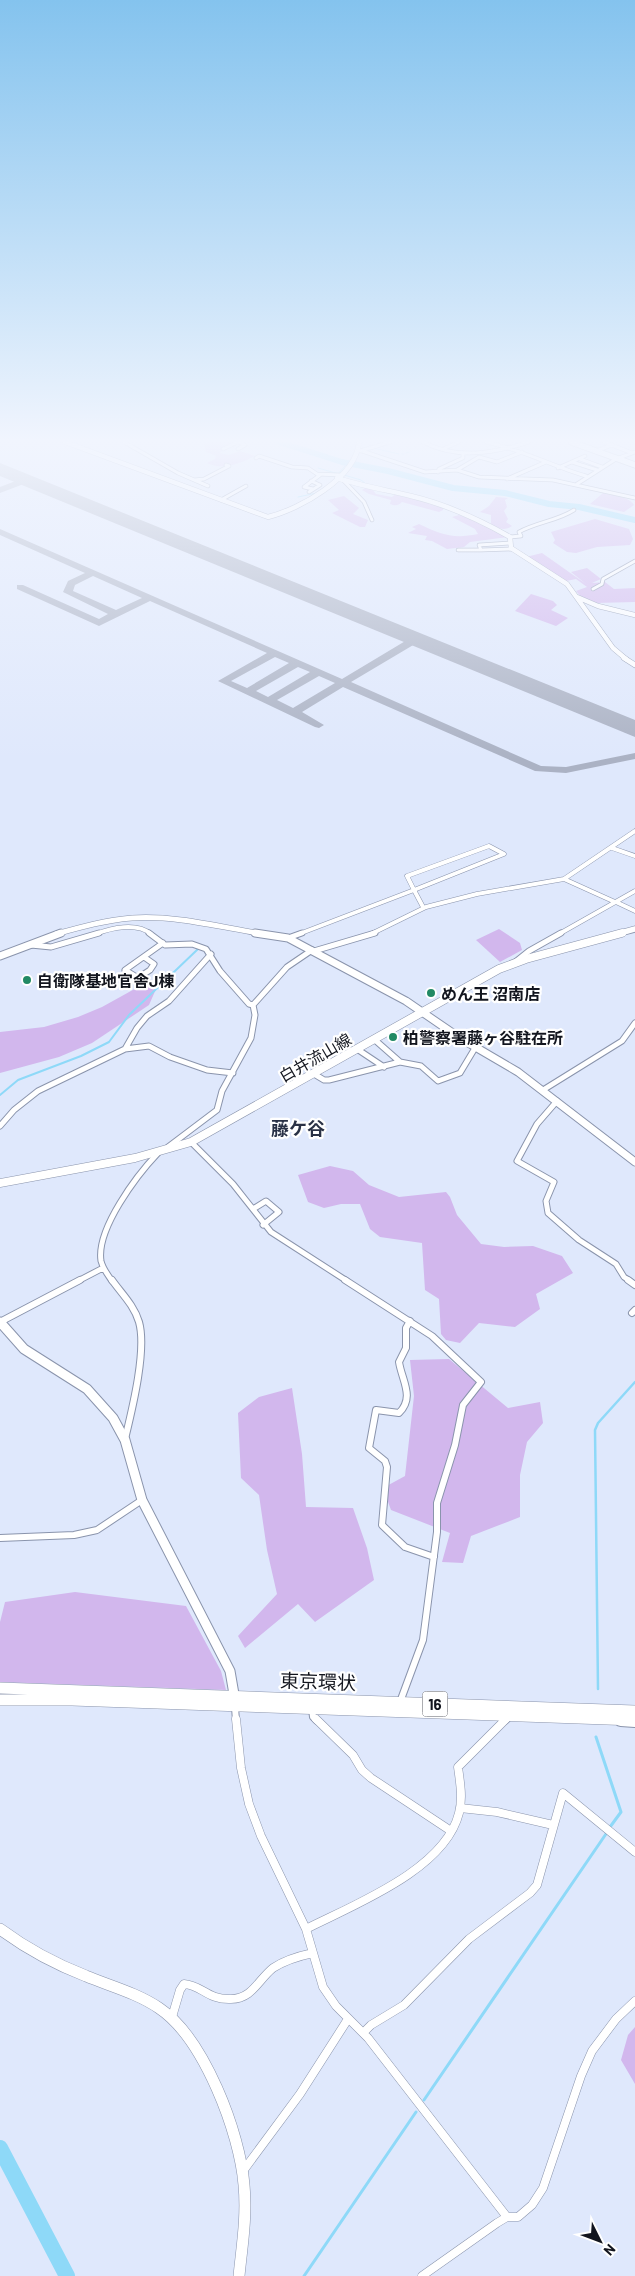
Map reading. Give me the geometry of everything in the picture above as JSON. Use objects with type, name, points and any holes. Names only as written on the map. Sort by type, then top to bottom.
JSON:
[{"type":"highway","name":"東京環状","points":[[0,1688],[235,1701]]},
{"type":"highway","name":"東京環状","points":[[312,1709],[399,1707],[511,1715],[635,1720]]},
{"type":"main road","name":"白井流山線","points":[[0,1183],[161,1151],[191,1142],[482,978],[513,963],[635,929]]},
{"type":"main road","name":"東京環状","points":[[0,1700],[235,1701],[399,1707],[635,1710]]},
{"type":"main road","name":"東京環状","points":[[235,1701],[312,1709]]},
{"type":"street","points":[[458,550],[513,549],[562,580],[577,597],[613,648],[635,665]]},
{"type":"street","points":[[593,589],[602,584],[603,579],[635,561]]},
{"type":"street","points":[[577,597],[598,606],[635,615]]},
{"type":"street","points":[[253,1005],[287,967],[313,951],[374,934],[423,907],[477,894],[564,878],[635,831]]},
{"type":"street","points":[[288,938],[414,890],[501,856],[504,854],[503,852],[489,846],[407,876],[414,890],[423,907]]},
{"type":"street","points":[[612,848],[635,856]]},
{"type":"street","points":[[564,878],[635,911]]},
{"type":"street","points":[[513,963],[528,951],[635,891]]},
{"type":"street","points":[[0,956],[31,946],[56,934],[96,923],[143,918],[176,919],[288,938],[406,1001],[475,1048],[518,1072],[635,1162]]},
{"type":"street","points":[[31,946],[58,946],[110,928],[120,927],[147,931],[163,943],[192,944],[206,949],[220,971],[249,1004],[253,1005],[256,1012],[249,1043],[221,1093],[217,1110],[161,1151],[129,1189],[105,1236],[101,1248],[103,1268],[126,1296],[135,1311],[140,1326],[141,1344],[125,1440]]},
{"type":"street","points":[[144,957],[154,964],[150,970],[138,978],[125,970],[163,943]]},
{"type":"street","points":[[124,1049],[137,1028],[148,1016],[169,1001],[210,954]]},
{"type":"street","points":[[543,1090],[622,1041],[635,1023]]},
{"type":"street","points":[[374,1040],[400,1062]]},
{"type":"street","points":[[0,1126],[14,1110],[38,1092],[124,1049],[149,1046],[170,1057],[207,1070],[233,1073]]},
{"type":"street","points":[[314,1074],[324,1080],[329,1080],[400,1062],[421,1066],[438,1081],[450,1079],[462,1072],[475,1048]]},
{"type":"street","points":[[357,1049],[384,1067]]},
{"type":"street","points":[[557,1101],[538,1124],[516,1160],[517,1163],[554,1182],[546,1197],[548,1213],[580,1240],[616,1264],[624,1276],[634,1282]]},
{"type":"street","points":[[191,1142],[210,1158],[253,1209],[263,1226],[410,1321],[436,1340],[481,1382],[463,1405],[455,1445],[437,1503],[434,1557],[423,1640],[399,1707]]},
{"type":"street","points":[[253,1209],[266,1201],[278,1212],[263,1226]]},
{"type":"street","points":[[103,1268],[0,1322],[24,1349],[87,1389],[106,1408],[125,1440],[142,1500],[230,1671],[235,1701],[240,1760],[249,1806],[306,1929],[319,1977],[326,1994],[348,2019],[364,2033],[507,2217]]},
{"type":"street","points":[[410,1321],[406,1328],[406,1348],[399,1362],[409,1396],[403,1410],[399,1413],[376,1410],[369,1448],[385,1461],[387,1467],[382,1525],[405,1547],[434,1557]]},
{"type":"street","points":[[0,1538],[74,1535],[90,1532],[97,1530],[142,1500]]},
{"type":"street","points":[[312,1709],[313,1717],[353,1756],[362,1770],[371,1778],[451,1831]]},
{"type":"street","points":[[306,1929],[392,1887],[425,1862],[451,1831],[460,1808],[461,1794],[458,1767],[511,1715]]},
{"type":"street","points":[[364,2033],[371,2026],[404,2005],[470,1940],[530,1893],[537,1885],[563,1793],[635,1852]]},
{"type":"street","points":[[460,1808],[497,1812],[553,1825]]},
{"type":"street","points":[[0,1930],[15,1942],[52,1963],[142,1999],[172,2017],[187,2034],[204,2061],[233,2135],[242,2171],[244,2214],[239,2276]]},
{"type":"street","points":[[172,2017],[180,1990],[184,1984],[199,1987],[214,1998],[241,1998],[250,1993],[281,1962],[313,1953]]},
{"type":"street","points":[[422,2276],[507,2217],[518,2217],[532,2205],[543,2188],[581,2076],[592,2051],[607,2030],[635,2001]]},
{"type":"street","points":[[242,2171],[300,2094],[348,2019]]},
{"type":"shaded area","points":[[561,548],[593,548],[576,553],[567,552]]},
{"type":"shaded area","points":[[542,553],[586,584],[571,572],[587,568],[601,579],[592,583],[605,582],[614,589],[635,588],[635,602],[595,603],[583,599],[576,591],[587,587],[576,579],[566,581],[526,557]]},
{"type":"shaded area","points":[[531,594],[553,601],[557,605],[551,610],[568,618],[556,626],[515,611]]},
{"type":"shaded area","points":[[499,929],[520,943],[522,950],[500,962],[476,940]]},
{"type":"shaded area","points":[[160,980],[149,1005],[92,1043],[59,1057],[0,1073],[0,1032],[44,1027],[78,1017],[102,1007],[149,981]]},
{"type":"shaded area","points":[[330,1166],[353,1171],[369,1185],[399,1197],[446,1192],[457,1215],[481,1244],[504,1247],[533,1246],[562,1256],[573,1273],[536,1294],[540,1309],[515,1327],[479,1323],[460,1343],[446,1340],[441,1334],[439,1299],[425,1290],[422,1243],[380,1237],[370,1229],[360,1204],[341,1204],[324,1208],[308,1202],[298,1175]]},
{"type":"shaded area","points":[[449,1359],[508,1408],[540,1402],[543,1423],[527,1442],[520,1475],[520,1517],[471,1536],[463,1563],[442,1562],[450,1533],[391,1510],[383,1488],[405,1476],[414,1396],[410,1360]]},
{"type":"shaded area","points":[[292,1388],[302,1454],[306,1507],[353,1508],[367,1548],[374,1580],[315,1622],[298,1604],[245,1648],[238,1636],[277,1594],[267,1550],[259,1495],[241,1478],[238,1413],[259,1397]]},
{"type":"shaded area","points":[[75,1592],[186,1606],[221,1671],[226,1690],[0,1682],[0,1622],[5,1602]]},
{"type":"shaded area","points":[[635,2027],[635,2084],[621,2060],[628,2035]]},
{"type":"waterway","points":[[0,1095],[18,1080],[81,1056],[109,1042],[129,1015],[198,949]]},
{"type":"waterway","points":[[598,1689],[595,1430],[598,1423],[635,1382]]},
{"type":"waterway","points":[[596,1737],[621,1812],[610,1827]]},
{"type":"waterway","points":[[424,2100],[608,1831]]},
{"type":"waterway","points":[[304,2276],[416,2112]]},
{"type":"waterway","points":[[0,2148],[67,2276]]},
{"type":"taxiway","points":[[37,548],[343,683]]},
{"type":"taxiway","points":[[93,573],[71,583],[68,592],[116,614]]},
{"type":"taxiway","points":[[20,587],[99,623],[116,614]]},
{"type":"taxiway","points":[[116,614],[149,598]]},
{"type":"taxiway","points":[[343,683],[416,639]]},
{"type":"taxiway","points":[[248,692],[223,681],[274,653]]},
{"type":"taxiway","points":[[248,692],[297,663]]},
{"type":"taxiway","points":[[268,701],[318,672]]},
{"type":"taxiway","points":[[294,712],[343,683]]},
{"type":"taxiway","points":[[343,683],[539,769],[566,770],[635,756]]},
{"type":"taxiway","points":[[248,692],[268,701]]},
{"type":"taxiway","points":[[268,701],[294,712]]},
{"type":"taxiway","points":[[294,712],[319,725]]},
{"type":"runway","points":[[193,548],[635,729]]},
{"type":"place","name":"自衛隊基地官舎J棟","points":[[27,980]]},
{"type":"place","name":"めん王 沼南店","points":[[431,993]]},
{"type":"place","name":"柏警察署藤ヶ谷駐在所","points":[[393,1037]]},
{"type":"district","name":"藤ケ谷","points":[[298,1128]]}]
